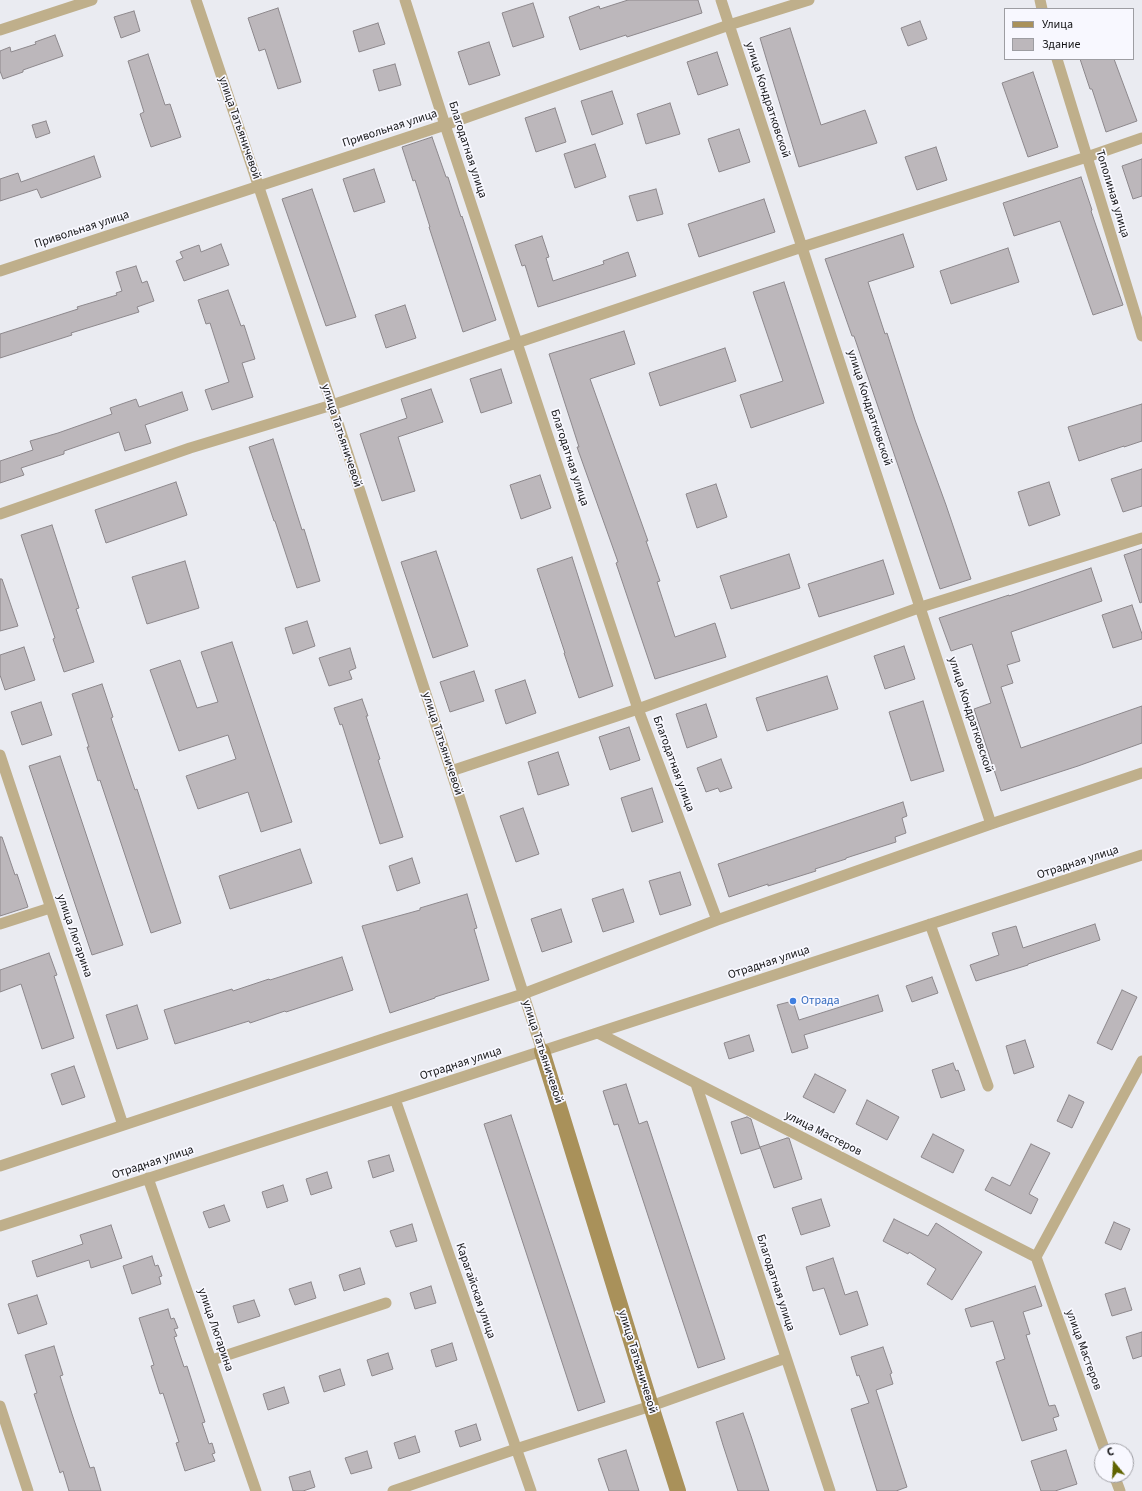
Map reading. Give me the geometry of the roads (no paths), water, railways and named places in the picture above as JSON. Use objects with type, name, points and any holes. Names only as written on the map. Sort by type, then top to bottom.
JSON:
[{"type":"street","points":[[0,30],[92,0]]},
{"type":"street","name":"улица Татьяничевой","points":[[196,0],[332,405],[542,1051],[678,1491]]},
{"type":"street","name":"Благодатная улица","points":[[406,0],[516,342],[638,708],[717,920]]},
{"type":"street","name":"улица Кондратковской","points":[[721,0],[991,824]]},
{"type":"street","name":"Привольная улица","points":[[0,271],[258,185],[445,125],[729,25],[809,0]]},
{"type":"street","name":"Тополиная улица","points":[[1057,60],[1142,336]]},
{"type":"street","points":[[0,514],[190,448],[332,405],[802,247],[1087,157],[1142,138]]},
{"type":"street","points":[[451,771],[638,708],[921,607],[1142,538]]},
{"type":"street","name":"улица Люгарина","points":[[0,755],[123,1125]]},
{"type":"street","points":[[0,1166],[523,994],[717,920],[1142,773]]},
{"type":"street","name":"Отрадная улица","points":[[0,1226],[395,1099],[1142,855]]},
{"type":"street","points":[[0,924],[50,908]]},
{"type":"street","points":[[930,924],[988,1086]]},
{"type":"street","name":"улица Мастеров","points":[[598,1033],[1036,1257],[1102,1443]]},
{"type":"street","points":[[1036,1257],[1142,1060]]},
{"type":"street","name":"Благодатная улица","points":[[696,1084],[830,1491]]},
{"type":"street","name":"Карагайская улица","points":[[395,1099],[531,1491]]},
{"type":"street","name":"улица Люгарина","points":[[148,1178],[256,1491]]},
{"type":"street","points":[[212,1360],[386,1303]]},
{"type":"street","points":[[393,1491],[516,1449],[651,1406],[786,1358]]},
{"type":"street","points":[[0,1406],[28,1491]]},
{"type":"place","name":"Отрада","points":[[793,1001]]}]
